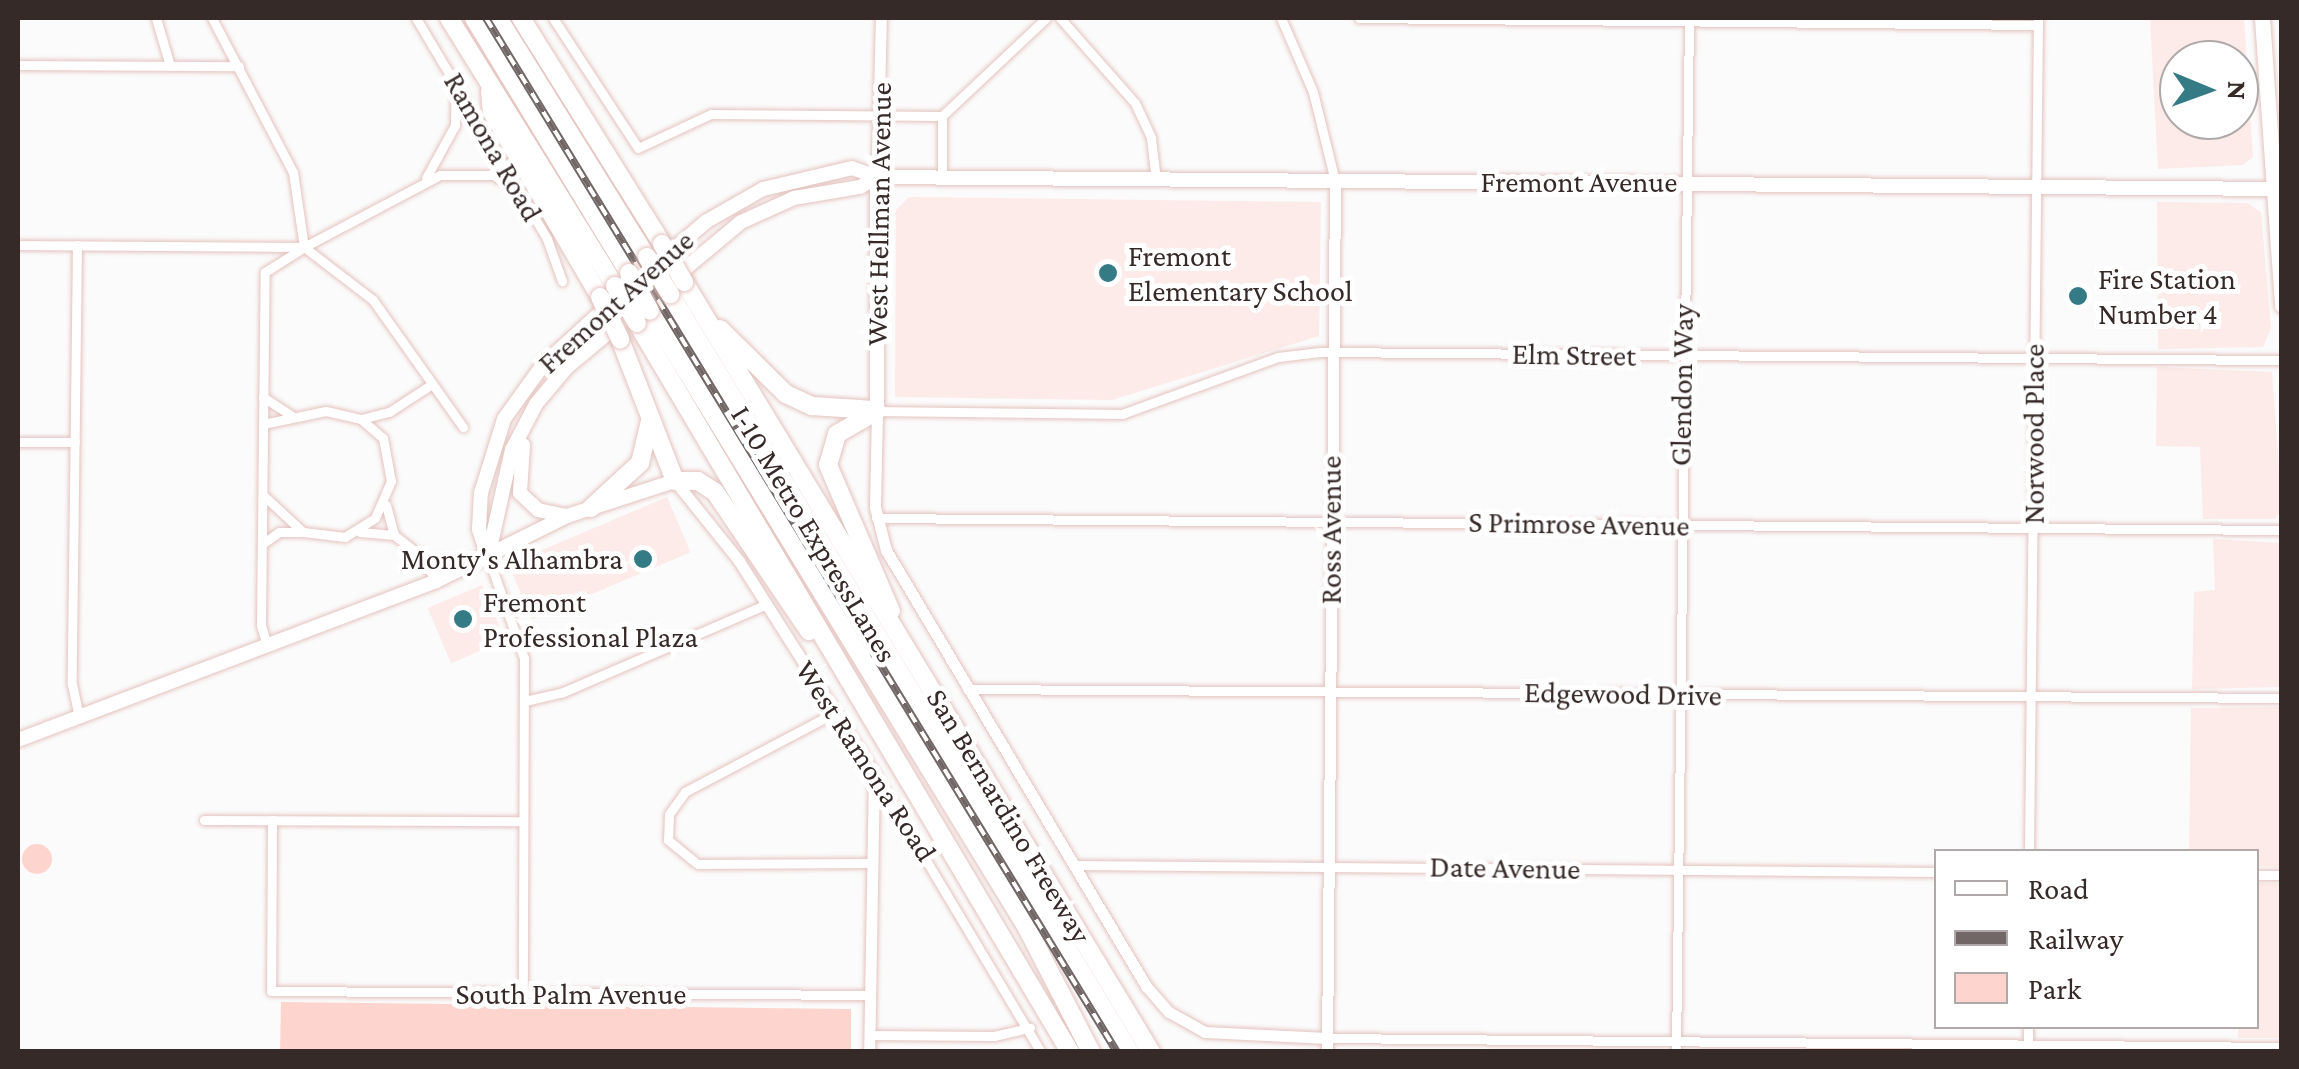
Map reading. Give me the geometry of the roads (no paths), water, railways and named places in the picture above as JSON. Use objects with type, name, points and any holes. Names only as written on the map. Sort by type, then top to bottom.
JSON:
[{"type":"highway","points":[[448,18],[607,292],[620,338],[648,400],[675,480],[698,482],[715,492],[914,784]]},
{"type":"highway","name":"I-10 Metro ExpressLanes","points":[[474,18],[629,273],[644,317],[736,449],[1027,928],[1091,1052]]},
{"type":"highway","name":"I-10 Metro ExpressLanes","points":[[498,18],[552,106],[682,292],[1130,1052]]},
{"type":"highway","points":[[521,18],[599,145],[654,250]]},
{"type":"highway","points":[[552,106],[599,145]]},
{"type":"highway","points":[[607,292],[644,317],[758,524],[1070,1052]]},
{"type":"highway","points":[[682,292],[786,394],[812,406],[877,410]]},
{"type":"highway","name":"San Bernardino Freeway","points":[[682,292],[902,641],[1152,1052]]},
{"type":"highway","points":[[591,508],[640,462],[649,441],[648,400]]},
{"type":"highway","points":[[877,410],[837,434],[828,465],[842,507],[876,566],[902,641]]},
{"type":"highway","points":[[736,449],[758,524]]},
{"type":"main road","points":[[2262,18],[2279,189],[2282,305]]},
{"type":"main road","name":"Fremont Avenue","points":[[488,557],[479,530],[491,450],[511,406],[543,365],[664,256],[750,195],[834,170],[860,167],[878,177]]},
{"type":"main road","name":"Fremont Avenue","points":[[488,557],[508,463],[530,414],[567,368],[727,232],[779,203],[878,177],[2279,189]]},
{"type":"main road","name":"West Hellman Avenue","points":[[877,410],[878,177]]},
{"type":"main road","points":[[530,414],[516,475],[520,494],[538,510],[568,516]]},
{"type":"main road","points":[[18,740],[436,580],[568,516],[675,480]]},
{"type":"street","points":[[156,18],[170,66]]},
{"type":"street","points":[[212,18],[293,172],[304,247]]},
{"type":"street","name":"Ramona Road","points":[[416,18],[517,188],[562,282]]},
{"type":"street","points":[[553,18],[638,148],[711,114],[942,116],[1046,18]]},
{"type":"street","name":"West Hellman Avenue","points":[[878,177],[882,18]]},
{"type":"street","points":[[1060,18],[1135,103],[1152,138],[1156,180]]},
{"type":"street","name":"Ross Avenue","points":[[1282,18],[1313,92],[1335,181],[1327,1052]]},
{"type":"street","points":[[1358,18],[2038,21]]},
{"type":"street","name":"Glendon Way","points":[[1676,1046],[1688,20]]},
{"type":"street","name":"Norwood Place","points":[[2030,849],[2038,21]]},
{"type":"street","points":[[18,65],[239,66]]},
{"type":"street","points":[[425,180],[456,125],[456,82]]},
{"type":"street","points":[[942,116],[942,178]]},
{"type":"street","points":[[268,646],[261,625],[265,272],[425,180],[476,172],[517,188]]},
{"type":"street","points":[[18,245],[304,247],[373,300],[463,428]]},
{"type":"street","points":[[77,246],[72,684],[79,716]]},
{"type":"street","name":"Elm Street","points":[[877,410],[1122,414],[1278,357],[1333,353],[2282,360]]},
{"type":"street","points":[[263,424],[326,411],[361,418],[390,412],[432,384]]},
{"type":"street","points":[[263,397],[280,413],[296,417]]},
{"type":"street","points":[[877,410],[876,518],[920,616],[1146,986],[1182,1022],[1221,1035],[1676,1046],[2282,1047]]},
{"type":"street","points":[[390,412],[383,438],[390,466],[386,502],[394,535]]},
{"type":"street","points":[[361,418],[383,438]]},
{"type":"street","points":[[18,442],[74,442]]},
{"type":"street","name":"West Ramona Road","points":[[675,480],[767,604],[1030,1028],[1041,1052]]},
{"type":"street","points":[[262,494],[278,516],[303,532]]},
{"type":"street","points":[[358,532],[386,502]]},
{"type":"street","name":"S Primrose Avenue","points":[[876,518],[2282,530]]},
{"type":"street","points":[[262,544],[280,532],[331,538],[358,532],[394,535],[420,555],[436,580]]},
{"type":"street","points":[[488,557],[522,642],[523,994]]},
{"type":"street","points":[[525,701],[561,693],[767,604]]},
{"type":"street","name":"Edgewood Drive","points":[[964,688],[2282,698]]},
{"type":"street","points":[[834,713],[686,792],[668,814],[668,840],[698,864],[872,863]]},
{"type":"street","points":[[870,1052],[874,774]]},
{"type":"street","points":[[204,820],[523,821]]},
{"type":"street","name":"South Palm Avenue","points":[[272,820],[271,991],[870,995]]},
{"type":"street","name":"Date Avenue","points":[[1073,865],[1934,872]]},
{"type":"street","points":[[870,1035],[994,1036],[1030,1028]]},
{"type":"railway","points":[[486,18],[1117,1052]]},
{"type":"place","name":"Fremont Elementary School","points":[[1108,273]]},
{"type":"place","name":"Fire Station Number 4","points":[[2078,296]]},
{"type":"place","name":"Monty's Alhambra","points":[[643,559]]},
{"type":"place","name":"Fremont Professional Plaza","points":[[463,619]]}]
